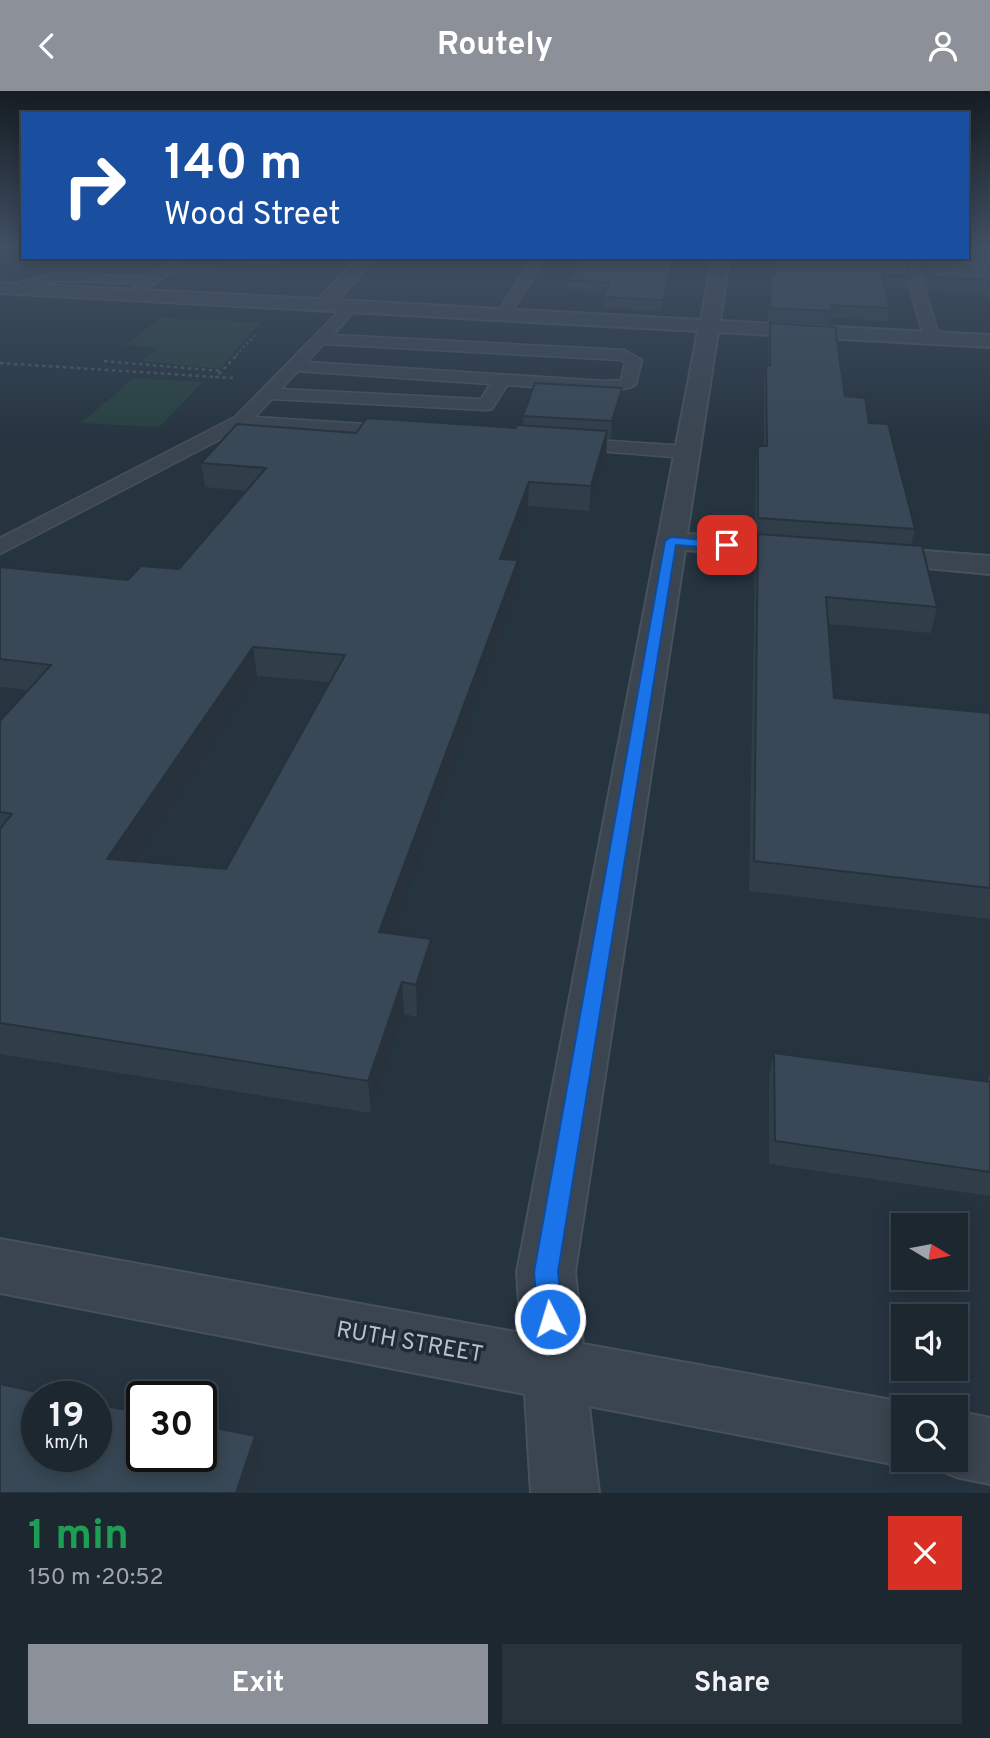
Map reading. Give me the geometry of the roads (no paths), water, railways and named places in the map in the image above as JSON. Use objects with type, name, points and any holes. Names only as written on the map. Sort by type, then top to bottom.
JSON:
[{"type":"street","points":[[473,313],[990,341]]},
{"type":"street","points":[[565,1493],[546,1272],[710,313]]},
{"type":"street","points":[[671,541],[990,565]]},
{"type":"street","name":"RUTH STREET","points":[[0,1266],[555,1367],[891,1432]]},
{"type":"street","points":[[968,1446],[990,1451]]},
{"type":"lane","points":[[0,547],[241,421],[346,313]]},
{"type":"lane","points":[[924,313],[932,338]]},
{"type":"lane","points":[[294,366],[605,386],[628,384],[634,360],[624,355],[320,339]]},
{"type":"lane","points":[[268,394],[486,405],[501,380]]},
{"type":"lane","points":[[241,421],[422,434]]},
{"type":"lane","points":[[547,443],[686,452]]}]
